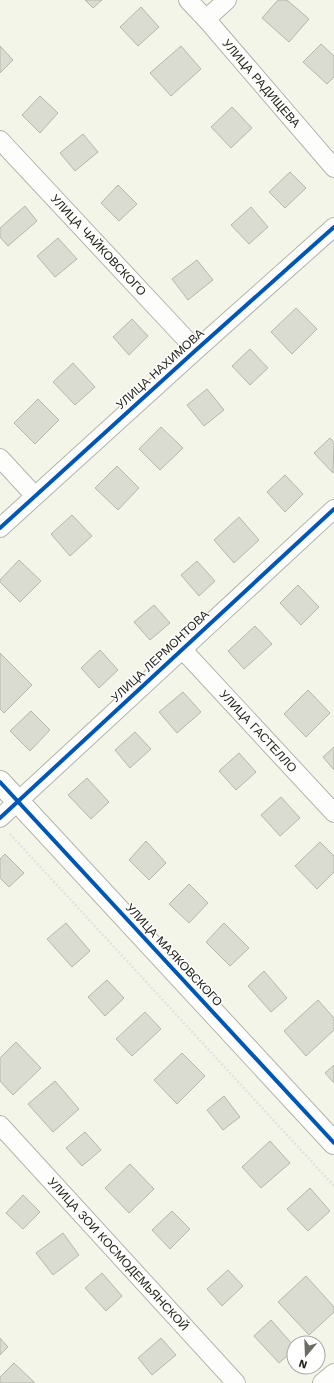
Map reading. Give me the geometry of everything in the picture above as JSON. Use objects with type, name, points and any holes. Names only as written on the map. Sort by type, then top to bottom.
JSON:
[{"type":"street","name":"УЛИЦА РАДИЩЕВА","points":[[188,0],[334,168]]},
{"type":"street","points":[[206,20],[227,0]]},
{"type":"street","name":"УЛИЦА ЧАЙКОВСКОГО","points":[[0,140],[196,350]]},
{"type":"street","name":"УЛИЦА НАХИМОВА","points":[[0,528],[334,227]]},
{"type":"street","points":[[0,458],[35,496]]},
{"type":"street","name":"УЛИЦА ЛЕРМОНТОВА","points":[[3,824],[18,801],[334,508]]},
{"type":"street","name":"УЛИЦА ГАСТЕЛЛО","points":[[182,649],[334,813]]},
{"type":"street","name":"УЛИЦА МАЯКОВСКОГО","points":[[0,782],[334,1143]]},
{"type":"street","name":"УЛИЦА ЗОИ КОСМОДЕМЬЯНСКОЙ","points":[[0,1125],[236,1383]]},
{"type":"street","points":[[322,1383],[334,1372]]},
{"type":"path","points":[[3,824],[334,1186]]},
{"type":"building","points":[[85,0],[102,0],[93,8]]},
{"type":"building","points":[[278,0],[287,0],[309,19],[289,42],[262,18]]},
{"type":"building","points":[[141,7],[159,27],[138,46],[120,27]]},
{"type":"building","points":[[321,44],[334,56],[334,77],[327,84],[303,62]]},
{"type":"building","points":[[0,46],[13,60],[0,73]]},
{"type":"building","points":[[181,46],[201,69],[171,96],[150,73]]},
{"type":"building","points":[[40,96],[58,113],[40,133],[22,115]]},
{"type":"building","points":[[232,107],[252,128],[231,148],[211,127]]},
{"type":"building","points":[[83,134],[98,152],[75,171],[60,153]]},
{"type":"building","points":[[290,172],[306,188],[285,208],[269,192]]},
{"type":"building","points":[[118,185],[137,204],[119,221],[101,203]]},
{"type":"building","points":[[25,206],[37,221],[8,246],[0,237],[0,228]]},
{"type":"building","points":[[251,207],[268,227],[249,244],[231,225]]},
{"type":"building","points":[[58,238],[77,259],[55,277],[37,256]]},
{"type":"building","points":[[197,260],[213,280],[188,300],[172,279]]},
{"type":"building","points":[[296,308],[317,329],[292,354],[271,332]]},
{"type":"building","points":[[132,319],[148,336],[129,355],[113,337]]},
{"type":"building","points":[[250,349],[268,368],[250,385],[232,366]]},
{"type":"building","points":[[73,363],[95,387],[75,405],[53,382]]},
{"type":"building","points":[[207,389],[224,410],[204,426],[187,405]]},
{"type":"building","points":[[38,399],[59,420],[35,444],[14,423]]},
{"type":"building","points":[[161,427],[183,448],[160,470],[139,449]]},
{"type":"building","points":[[330,438],[334,442],[333,473],[314,453]]},
{"type":"building","points":[[117,466],[139,488],[118,510],[95,488]]},
{"type":"building","points":[[285,475],[303,494],[285,512],[267,492]]},
{"type":"building","points":[[72,515],[92,536],[70,556],[51,534]]},
{"type":"building","points":[[239,517],[259,540],[234,563],[214,540]]},
{"type":"building","points":[[19,560],[41,581],[20,602],[0,582],[0,580]]},
{"type":"building","points":[[197,561],[215,581],[199,596],[181,575]]},
{"type":"building","points":[[298,585],[319,607],[301,625],[280,603]]},
{"type":"building","points":[[154,605],[170,623],[150,640],[134,622]]},
{"type":"building","points":[[255,626],[272,644],[244,669],[228,651]]},
{"type":"building","points":[[100,650],[118,670],[99,688],[81,668]]},
{"type":"building","points":[[0,653],[32,685],[4,713],[0,709]]},
{"type":"building","points":[[308,690],[330,713],[306,737],[284,714]]},
{"type":"building","points":[[183,692],[201,712],[177,733],[159,712]]},
{"type":"building","points":[[31,711],[50,730],[30,751],[10,731]]},
{"type":"building","points":[[135,732],[151,749],[130,768],[115,750]]},
{"type":"building","points":[[334,747],[334,770],[323,757]]},
{"type":"building","points":[[239,753],[256,772],[236,790],[219,771]]},
{"type":"building","points":[[87,778],[109,802],[91,819],[68,795]]},
{"type":"building","points":[[281,797],[300,818],[280,836],[261,815]]},
{"type":"building","points":[[146,841],[166,863],[149,880],[129,860]]},
{"type":"building","points":[[320,842],[334,856],[334,872],[317,889],[295,866]]},
{"type":"building","points":[[5,854],[24,873],[9,887],[0,878],[0,859]]},
{"type":"building","points":[[189,884],[208,903],[189,923],[169,904]]},
{"type":"building","points":[[66,923],[90,951],[72,967],[47,939]]},
{"type":"building","points":[[224,923],[249,948],[230,966],[206,942]]},
{"type":"building","points":[[264,971],[287,998],[271,1012],[248,986]]},
{"type":"building","points":[[107,980],[124,998],[105,1016],[88,997]]},
{"type":"building","points":[[318,1000],[334,1018],[334,1030],[306,1056],[284,1031]]},
{"type":"building","points":[[145,1012],[161,1029],[132,1056],[116,1039]]},
{"type":"building","points":[[16,1042],[41,1068],[13,1095],[0,1081],[0,1058]]},
{"type":"building","points":[[182,1053],[205,1076],[177,1104],[154,1080]]},
{"type":"building","points":[[334,1065],[334,1083],[325,1073]]},
{"type":"building","points":[[55,1081],[79,1109],[53,1132],[28,1104]]},
{"type":"building","points":[[224,1096],[240,1117],[223,1130],[207,1110]]},
{"type":"building","points":[[85,1132],[101,1150],[82,1166],[66,1148]]},
{"type":"building","points":[[270,1141],[290,1163],[261,1188],[242,1167]]},
{"type":"building","points":[[130,1164],[154,1189],[129,1213],[105,1188]]},
{"type":"building","points":[[310,1188],[330,1211],[308,1231],[287,1209]]},
{"type":"building","points":[[23,1195],[40,1212],[23,1229],[6,1213]]},
{"type":"building","points":[[172,1211],[190,1229],[170,1249],[152,1230]]},
{"type":"building","points":[[63,1233],[79,1255],[53,1275],[36,1253]]},
{"type":"building","points":[[228,1270],[243,1286],[222,1306],[207,1289]]},
{"type":"building","points":[[102,1273],[122,1296],[106,1311],[85,1288]]},
{"type":"building","points":[[306,1276],[334,1307],[334,1312],[309,1335],[278,1302]]},
{"type":"building","points":[[271,1320],[286,1337],[286,1357],[279,1363],[254,1336]]},
{"type":"building","points":[[0,1338],[8,1347],[0,1355]]},
{"type":"building","points":[[161,1338],[176,1355],[152,1375],[138,1358]]},
{"type":"building","points":[[14,1363],[35,1383],[0,1383],[0,1377]]},
{"type":"cycle path","points":[[0,528],[334,227]]},
{"type":"cycle path","points":[[0,818],[334,509]]},
{"type":"cycle path","points":[[0,782],[334,1143]]}]
